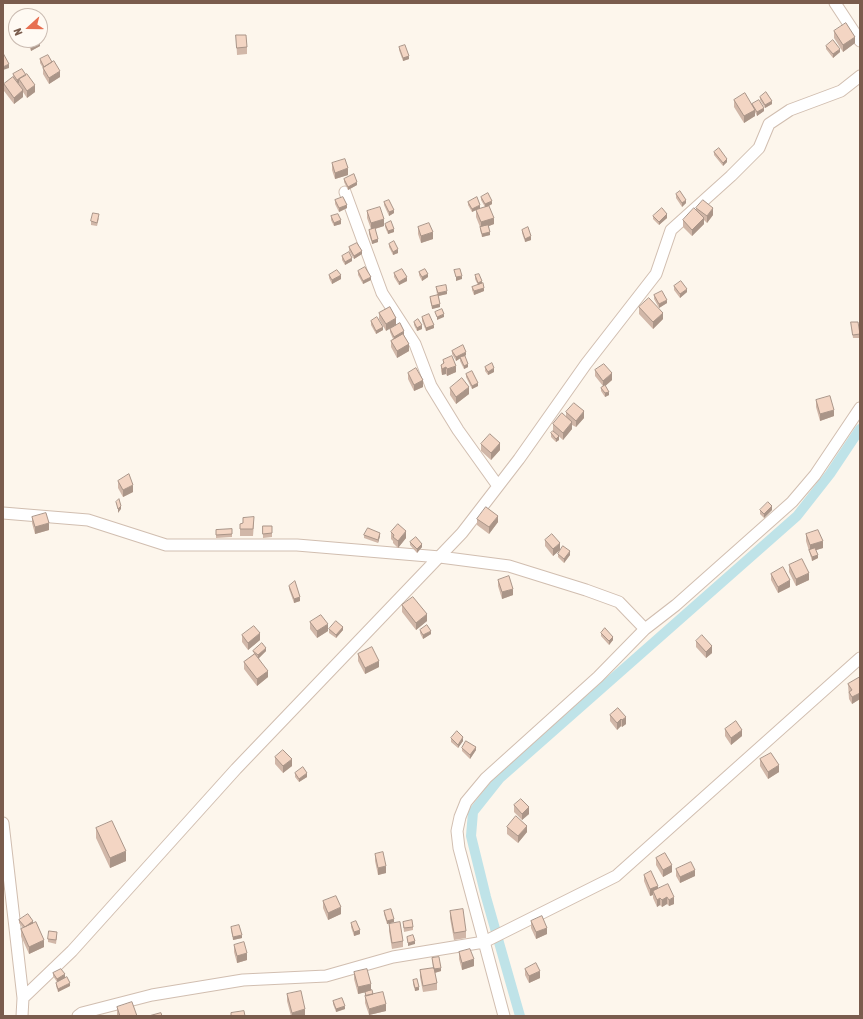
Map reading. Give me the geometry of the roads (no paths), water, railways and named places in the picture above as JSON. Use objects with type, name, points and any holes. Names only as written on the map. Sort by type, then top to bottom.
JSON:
[{"type":"street","points":[[835,3],[860,41]]},
{"type":"street","points":[[22,998],[72,951],[242,763],[462,533],[519,459],[586,364],[656,274],[671,230],[731,176],[759,148],[769,124],[790,110],[841,91],[860,76]]},
{"type":"street","points":[[345,192],[382,292],[415,344],[431,386],[458,430],[498,486]]},
{"type":"street","points":[[504,1016],[459,848],[457,831],[460,817],[466,802],[486,778],[598,677],[645,629],[676,605],[792,502],[815,475],[860,408]]},
{"type":"street","points":[[3,513],[88,520],[166,545],[297,545],[440,557],[509,566],[619,602],[645,629]]},
{"type":"street","points":[[78,1016],[82,1012],[152,995],[243,980],[326,976],[393,957],[484,942],[616,876],[860,658]]},
{"type":"street","points":[[3,823],[22,998],[22,1016]]},
{"type":"waterway","points":[[520,1016],[486,897],[471,836],[473,812],[500,778],[797,516],[830,474],[860,429]]}]
